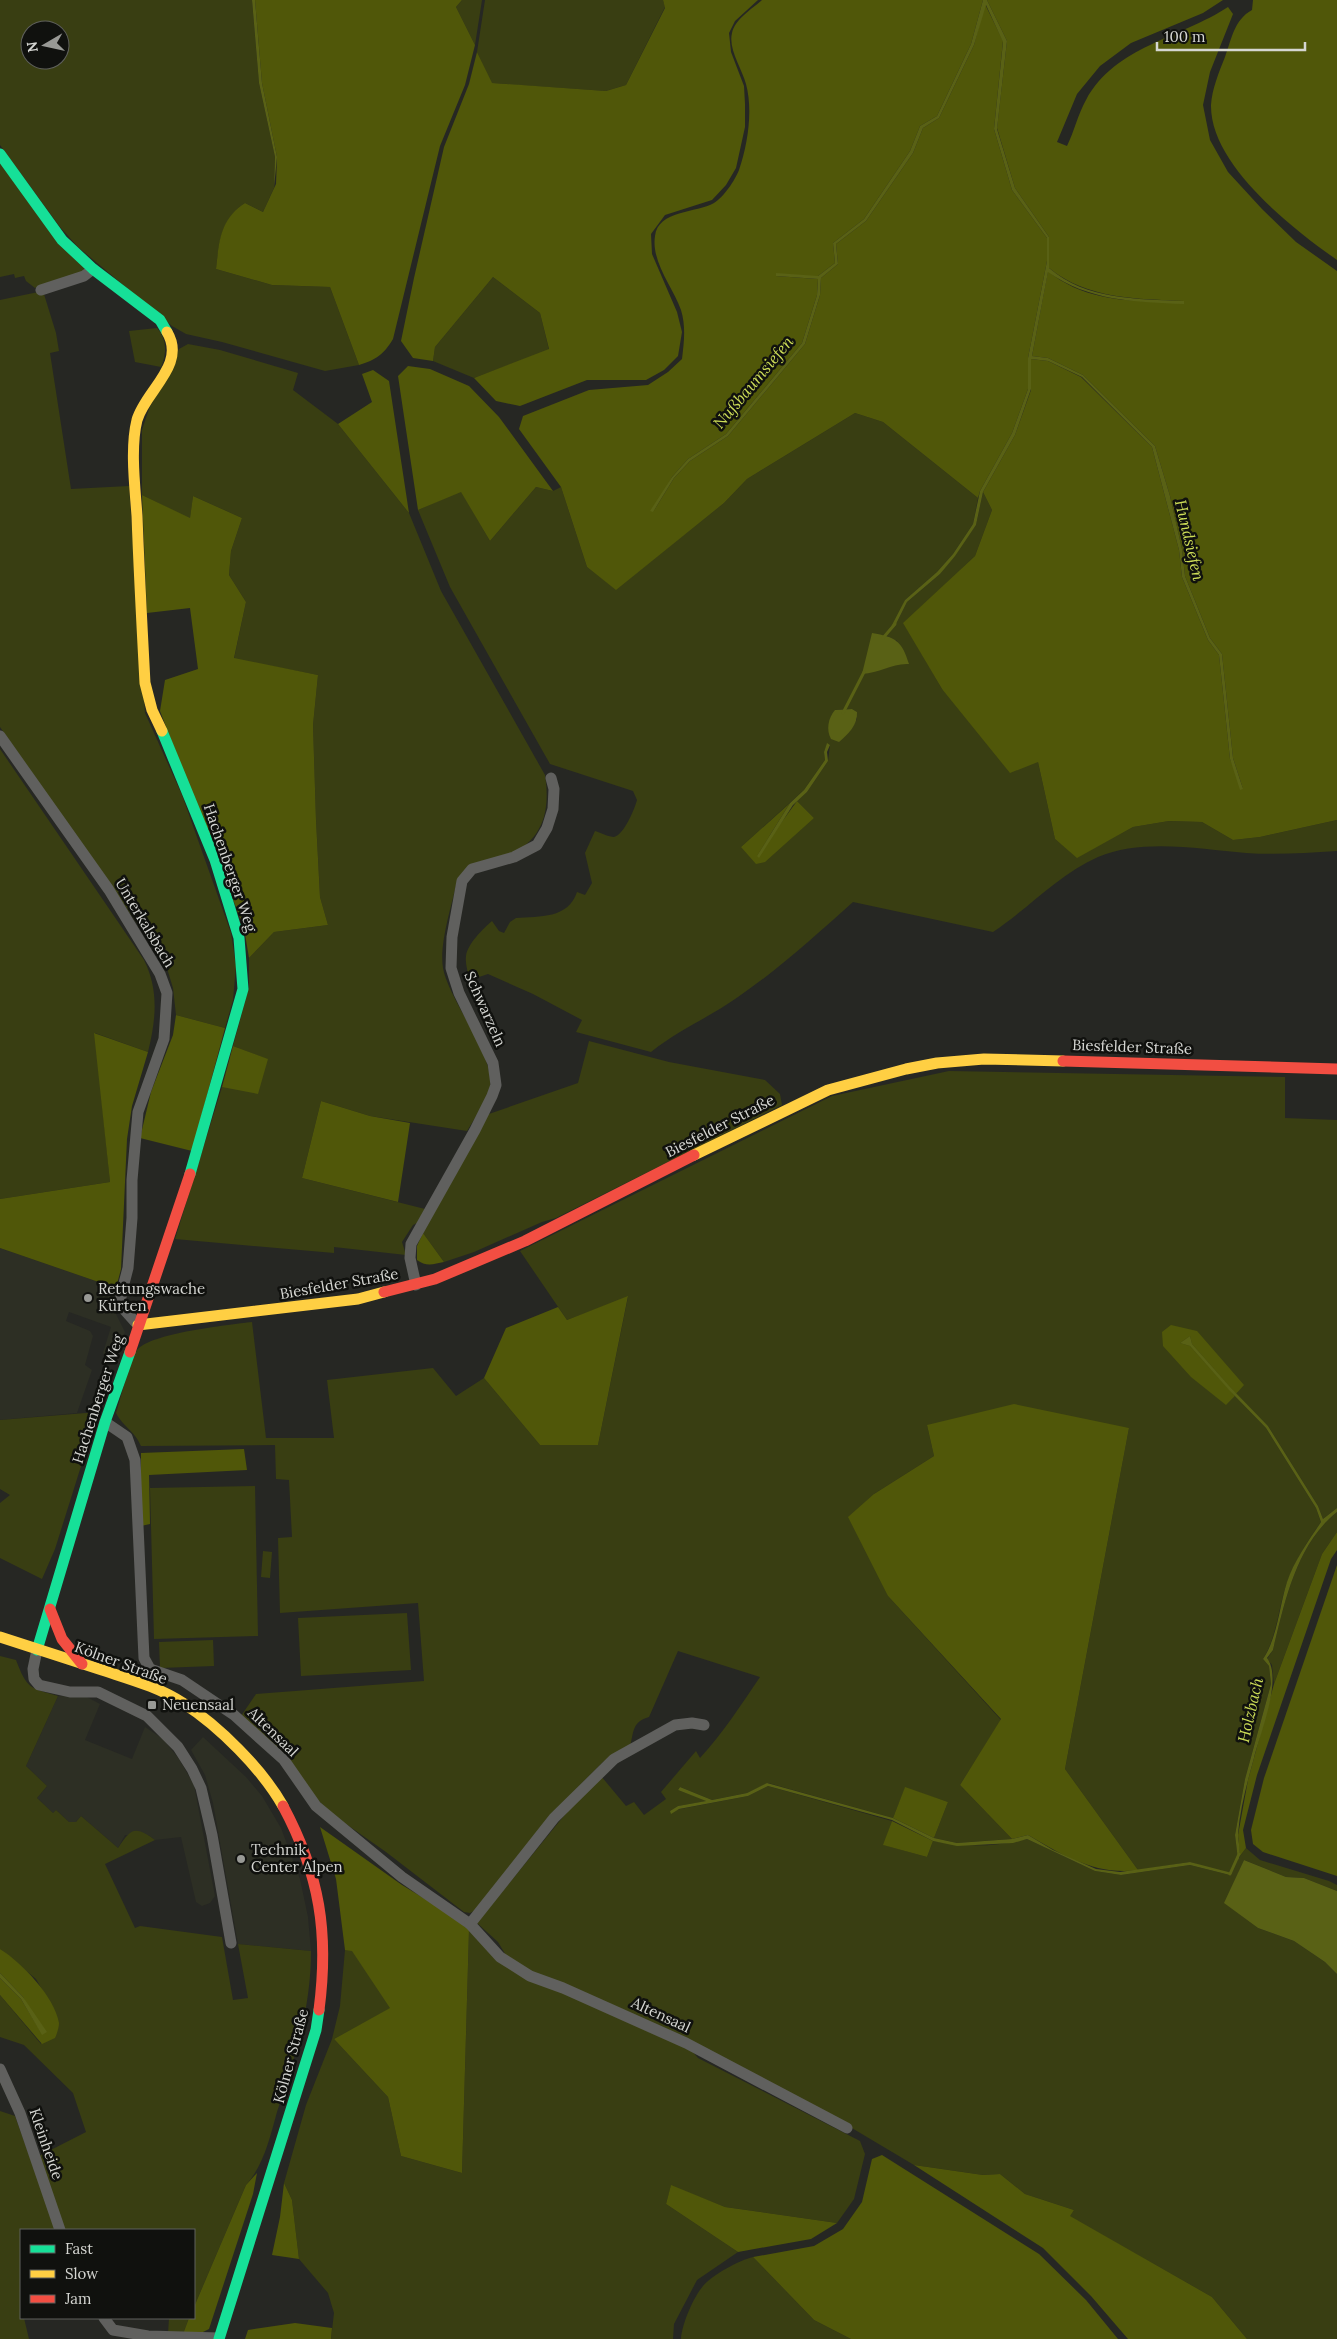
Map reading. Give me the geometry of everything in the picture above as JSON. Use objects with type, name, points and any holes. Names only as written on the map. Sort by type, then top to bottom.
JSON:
[{"type":"street","name":"Hachenberger Weg","points":[[0,154],[62,240],[93,269],[160,320],[172,340],[172,358],[167,370],[142,407],[137,421],[135,437],[134,485],[145,683],[152,710],[173,753],[215,860],[239,938],[243,989],[184,1196],[105,1422],[37,1650]]},
{"type":"street","points":[[41,290],[84,276],[93,269]]},
{"type":"street","name":"Unterkalsbach","points":[[0,736],[109,890],[160,974],[167,993],[164,1039],[138,1112],[132,1180],[132,1218],[128,1258],[121,1295],[122,1306],[138,1325]]},
{"type":"street","name":"Schwarzeln","points":[[416,1285],[410,1258],[411,1244],[475,1130],[496,1085],[493,1063],[459,993],[451,968],[452,936],[462,881],[472,869],[520,855],[537,845],[547,828],[553,809],[554,789],[550,778]]},
{"type":"street","name":"Biesfelder Straße","points":[[138,1325],[358,1299],[416,1285],[454,1272],[525,1241],[794,1105],[828,1090],[906,1069],[937,1063],[984,1059],[1337,1069]]},
{"type":"street","name":"Altensaal","points":[[105,1422],[127,1437],[135,1460],[145,1663],[150,1669],[182,1680],[234,1715],[284,1760],[316,1806],[402,1877],[470,1924],[500,1957],[530,1976],[563,1988],[686,2043],[847,2128]]},
{"type":"street","points":[[50,1609],[62,1639],[83,1664]]},
{"type":"street","name":"Kölner Straße","points":[[0,1637],[138,1682],[173,1698],[211,1724],[246,1758],[277,1796],[297,1834],[314,1879],[324,1942],[324,1971],[316,2030],[219,2338]]},
{"type":"street","points":[[37,1650],[33,1669],[34,1678],[39,1685],[70,1692],[98,1692],[147,1716],[178,1746],[201,1788],[231,1943]]},
{"type":"street","points":[[470,1924],[554,1818],[614,1759],[675,1725],[692,1722],[704,1725]]},
{"type":"street","name":"Kleinheide","points":[[0,2069],[20,2113],[60,2229]]},
{"type":"street","points":[[105,2319],[113,2334],[219,2338]]},
{"type":"shaded area","points":[[0,0],[252,0],[259,83],[275,157],[274,188],[263,212],[245,203],[231,216],[220,240],[216,269],[272,285],[330,287],[359,365],[325,371],[222,342],[186,334],[172,326],[78,247],[60,227],[0,145]]},
{"type":"shaded area","points":[[252,0],[255,0],[262,83],[277,157],[274,188],[275,157],[259,83]]},
{"type":"shaded area","points":[[255,0],[462,0],[456,7],[475,45],[465,85],[440,146],[393,339],[379,356],[359,365],[330,287],[272,285],[216,269],[222,232],[230,216],[245,203],[263,212],[276,184],[277,157],[262,83]]},
{"type":"shaded area","points":[[462,0],[482,0],[475,45],[456,7]]},
{"type":"shaded area","points":[[485,0],[663,0],[665,7],[626,85],[606,91],[491,83],[477,52]]},
{"type":"shaded area","points":[[663,0],[758,0],[735,21],[729,33],[731,52],[744,86],[745,104],[745,127],[736,168],[726,185],[712,200],[665,215],[651,234],[652,254],[677,312],[682,332],[678,356],[664,370],[646,380],[587,380],[520,406],[496,401],[474,378],[549,349],[540,313],[493,277],[435,347],[433,361],[413,358],[401,341],[414,278],[444,147],[469,84],[477,52],[492,83],[606,91],[626,85],[665,8]]},
{"type":"shaded area","points":[[762,0],[983,0],[971,44],[937,116],[920,126],[910,151],[864,219],[833,243],[835,263],[818,276],[776,276],[818,279],[817,295],[802,343],[726,434],[688,459],[672,477],[653,512],[674,478],[690,461],[728,436],[805,344],[820,295],[821,278],[838,264],[836,244],[866,221],[913,153],[923,128],[939,118],[974,45],[985,4],[1003,41],[994,129],[1012,190],[1047,238],[1047,261],[1028,358],[1028,389],[1012,433],[978,498],[883,422],[855,413],[747,479],[724,503],[616,590],[587,567],[561,487],[519,429],[523,416],[589,390],[648,385],[668,372],[682,359],[683,316],[659,265],[656,255],[655,236],[663,221],[707,206],[722,197],[737,174],[747,138],[749,105],[746,84],[736,59],[731,39],[734,28],[740,19]]},
{"type":"shaded area","points":[[983,0],[987,0],[1007,41],[997,129],[1015,188],[1049,237],[1049,268],[1063,279],[1096,292],[1148,300],[1184,301],[1184,304],[1130,301],[1113,298],[1079,289],[1063,282],[1048,272],[1032,356],[1048,358],[1083,375],[1155,446],[1170,496],[1182,549],[1185,576],[1210,638],[1222,654],[1233,758],[1243,789],[1240,790],[1230,759],[1219,655],[1208,640],[1182,577],[1179,550],[1152,447],[1082,377],[1048,361],[1031,359],[1031,389],[1015,435],[983,492],[976,525],[940,574],[907,602],[895,626],[891,627],[905,600],[937,572],[953,554],[973,524],[980,491],[1012,433],[1028,389],[1028,358],[1047,261],[1047,238],[1012,190],[994,129],[1003,42],[986,5],[974,45],[939,118],[923,128],[913,153],[866,221],[836,244],[838,264],[821,278],[820,295],[805,344],[728,436],[690,461],[674,478],[653,512],[650,511],[672,477],[688,459],[726,434],[802,343],[817,295],[818,279],[776,276],[776,273],[818,276],[835,263],[833,243],[864,219],[910,151],[920,126],[937,116],[971,44]]},
{"type":"shaded area","points":[[987,0],[1223,0],[1203,13],[1131,43],[1100,66],[1077,94],[1057,142],[1067,146],[1086,100],[1098,82],[1114,67],[1150,45],[1210,18],[1228,7],[1233,14],[1210,72],[1203,105],[1210,140],[1228,172],[1262,209],[1296,242],[1337,271],[1337,820],[1260,837],[1233,840],[1202,822],[1169,821],[1133,827],[1077,858],[1055,839],[1038,762],[1010,773],[942,689],[903,623],[975,556],[992,510],[983,492],[1015,435],[1031,390],[1031,359],[1048,361],[1081,377],[1152,447],[1179,550],[1182,577],[1208,640],[1219,655],[1230,759],[1243,789],[1233,758],[1222,654],[1210,638],[1185,576],[1182,549],[1170,496],[1155,446],[1083,375],[1048,358],[1032,356],[1048,271],[1063,282],[1095,295],[1130,300],[1184,301],[1131,298],[1096,292],[1064,278],[1049,268],[1049,237],[1015,188],[997,128],[1007,41]]},
{"type":"shaded area","points":[[1253,0],[1337,0],[1337,260],[1299,231],[1257,193],[1224,150],[1214,128],[1211,105],[1216,81],[1234,30],[1241,19],[1252,10]]},
{"type":"shaded area","points":[[0,163],[84,268],[83,274],[35,288],[26,281],[24,276],[15,278],[14,274],[0,277]]},
{"type":"shaded area","points":[[493,277],[540,313],[549,350],[474,378],[433,361],[435,347]]},
{"type":"shaded area","points":[[43,291],[56,333],[59,351],[50,353],[71,489],[129,486],[145,713],[182,795],[231,933],[236,966],[233,1000],[225,1028],[176,1015],[173,988],[166,965],[0,727],[0,300]]},
{"type":"shaded area","points":[[157,328],[163,337],[165,347],[161,367],[135,362],[129,331]]},
{"type":"shaded area","points":[[188,344],[220,350],[298,373],[293,390],[338,424],[409,513],[441,591],[545,775],[547,799],[543,818],[536,833],[525,845],[511,855],[457,881],[447,924],[442,958],[443,968],[447,982],[487,1063],[490,1078],[487,1096],[467,1131],[370,1116],[321,1101],[302,1178],[425,1209],[402,1242],[406,1255],[334,1247],[334,1253],[175,1239],[222,1087],[267,1059],[233,1046],[249,987],[249,958],[274,932],[328,925],[320,897],[316,820],[313,725],[318,675],[234,659],[246,602],[229,575],[231,551],[242,518],[193,496],[190,519],[142,495],[142,430],[149,409],[179,349]]},
{"type":"shaded area","points":[[408,366],[430,369],[469,386],[499,417],[553,491],[536,487],[490,541],[461,492],[418,510],[398,376]]},
{"type":"shaded area","points":[[373,370],[389,381],[409,513],[338,424],[372,402],[362,374]]},
{"type":"shaded area","points":[[855,413],[883,422],[978,498],[973,524],[953,554],[937,572],[905,600],[895,626],[907,602],[940,574],[976,525],[983,492],[992,510],[975,556],[904,623],[942,689],[1038,762],[1055,839],[1077,857],[1133,827],[1169,821],[1202,822],[1233,840],[1260,837],[1337,820],[1337,851],[1257,854],[1191,847],[1152,846],[1115,851],[1098,857],[1070,873],[993,932],[853,902],[768,975],[727,1004],[651,1052],[576,1032],[582,1020],[533,994],[488,974],[470,980],[466,962],[467,951],[476,937],[492,921],[499,931],[504,933],[510,922],[516,918],[543,916],[560,912],[573,901],[577,892],[585,895],[592,883],[585,853],[595,831],[612,837],[618,835],[628,821],[637,800],[633,791],[550,764],[450,587],[418,510],[461,491],[490,541],[536,487],[553,491],[561,487],[587,567],[616,589],[724,503],[747,479]],"holes":[[[885,635],[897,641],[898,664],[892,665]],[[852,709],[857,712],[857,719],[848,733],[835,710]],[[827,744],[830,745],[828,761],[807,792],[797,801],[814,818],[741,847],[804,790],[825,760],[824,752]]]},
{"type":"shaded area","points":[[142,495],[190,518],[193,496],[242,518],[231,551],[229,575],[246,602],[234,658],[318,675],[313,725],[316,820],[320,897],[328,925],[274,932],[249,958],[244,928],[160,711],[165,680],[198,669],[190,608],[147,613]]},
{"type":"shaded area","points":[[872,633],[887,636],[897,641],[904,650],[909,664],[897,665],[862,674]]},
{"type":"shaded area","points":[[852,709],[857,712],[857,717],[852,729],[839,742],[831,739],[828,728],[829,720],[835,710]]},
{"type":"shaded area","points":[[827,743],[830,745],[827,752],[828,761],[807,792],[793,805],[759,858],[757,856],[790,803],[804,790],[825,760],[824,752]]},
{"type":"shaded area","points":[[0,749],[144,960],[152,983],[155,1005],[148,1052],[95,1033],[110,1182],[0,1199]]},
{"type":"shaded area","points":[[797,801],[814,818],[765,862],[756,864],[741,847],[790,803],[757,856]]},
{"type":"shaded area","points":[[176,1015],[225,1028],[192,1151],[140,1138],[151,1092],[173,1035]]},
{"type":"shaded area","points":[[94,1033],[148,1052],[132,1106],[127,1139],[121,1269],[116,1288],[0,1248],[0,1199],[110,1182]]},
{"type":"shaded area","points":[[589,1041],[669,1062],[765,1080],[780,1094],[782,1105],[556,1218],[542,1222],[474,1252],[444,1262],[423,1233],[486,1115],[578,1083]]},
{"type":"shaded area","points":[[233,1046],[268,1059],[258,1094],[222,1087]]},
{"type":"shaded area","points":[[949,1071],[1285,1077],[1285,1118],[1337,1120],[1337,1508],[1323,1519],[1318,1506],[1268,1426],[1236,1394],[1244,1384],[1226,1405],[1235,1396],[1266,1428],[1316,1508],[1321,1522],[1303,1550],[1288,1580],[1272,1640],[1263,1659],[1269,1666],[1271,1684],[1245,1779],[1235,1835],[1238,1859],[1246,1848],[1260,1860],[1329,1881],[1337,1885],[1337,1891],[1304,1878],[1286,1877],[1244,1860],[1225,1903],[1258,1928],[1294,1941],[1325,1962],[1337,1974],[1337,2339],[1247,2339],[1212,2297],[1069,2216],[1074,2210],[1025,2194],[1000,2174],[983,2175],[914,2165],[835,2118],[526,1969],[507,1957],[498,1942],[477,1923],[567,1812],[601,1776],[626,1806],[634,1802],[644,1815],[666,1799],[661,1792],[696,1751],[700,1758],[731,1719],[760,1677],[678,1651],[649,1717],[639,1722],[633,1732],[630,1747],[603,1762],[579,1786],[476,1910],[470,1913],[464,1912],[386,1852],[329,1812],[241,1716],[256,1694],[424,1681],[418,1603],[280,1613],[278,1538],[292,1537],[289,1480],[276,1479],[275,1445],[141,1446],[116,1413],[135,1354],[145,1344],[173,1334],[252,1322],[266,1438],[334,1438],[327,1380],[433,1368],[456,1396],[484,1378],[540,1445],[598,1445],[628,1297],[567,1320],[520,1251],[832,1096]],"holes":[[[927,1425],[1129,1428],[1065,1769],[1138,1870],[1190,1862],[1230,1875],[1190,1865],[1121,1875],[1095,1871],[1027,1839],[1004,1844],[980,1845],[933,1841],[927,1857],[884,1845],[892,1821],[768,1786],[748,1796],[670,1811],[678,1806],[707,1801],[678,1790],[680,1787],[712,1800],[747,1793],[768,1783],[893,1818],[905,1788],[948,1802],[934,1838],[957,1843],[1012,1839],[960,1785],[1001,1720],[888,1596],[874,1494],[934,1456]]]},
{"type":"shaded area","points":[[321,1101],[370,1116],[410,1123],[398,1202],[302,1178]]},
{"type":"shaded area","points":[[423,1233],[444,1262],[427,1264],[417,1260],[417,1246]]},
{"type":"shaded area","points":[[0,1248],[116,1288],[112,1306],[125,1332],[114,1362],[108,1360],[103,1353],[111,1327],[69,1312],[66,1321],[90,1331],[93,1336],[85,1365],[92,1370],[77,1413],[0,1420]]},
{"type":"shaded area","points":[[628,1296],[598,1445],[540,1445],[484,1378],[506,1328],[558,1307],[567,1320]]},
{"type":"shaded area","points":[[1171,1325],[1197,1331],[1244,1385],[1236,1394],[1192,1344],[1190,1336],[1180,1343],[1190,1346],[1235,1396],[1226,1405],[1191,1377],[1163,1346],[1162,1332]]},
{"type":"shaded area","points":[[1190,1336],[1192,1344],[1268,1426],[1318,1506],[1323,1519],[1337,1508],[1337,1512],[1323,1525],[1302,1557],[1282,1612],[1273,1650],[1267,1658],[1273,1679],[1272,1692],[1242,1806],[1238,1834],[1240,1851],[1238,1860],[1235,1835],[1245,1779],[1271,1684],[1269,1666],[1263,1659],[1272,1641],[1290,1574],[1321,1522],[1316,1508],[1266,1428],[1190,1346],[1180,1343]]},
{"type":"shaded area","points":[[1014,1404],[1129,1428],[1065,1769],[1138,1870],[1108,1870],[1094,1867],[1054,1850],[1028,1835],[1012,1839],[960,1785],[1001,1719],[888,1596],[848,1517],[874,1494],[934,1456],[927,1425]]},
{"type":"shaded area","points":[[98,1412],[55,1549],[42,1579],[0,1558],[0,1503],[10,1495],[0,1489],[0,1420]]},
{"type":"shaded area","points":[[244,1449],[247,1470],[149,1475],[150,1524],[141,1526],[141,1453]]},
{"type":"shaded area","points":[[255,1486],[258,1636],[154,1639],[150,1488]]},
{"type":"shaded area","points":[[1337,1512],[1337,1532],[1322,1554],[1274,1684],[1272,1665],[1267,1659],[1273,1650],[1282,1612],[1294,1575],[1311,1541],[1323,1525]]},
{"type":"shaded area","points":[[1337,1532],[1337,1550],[1331,1559],[1257,1775],[1243,1830],[1246,1848],[1240,1856],[1238,1835],[1248,1780],[1274,1684],[1322,1554]]},
{"type":"shaded area","points":[[263,1551],[272,1552],[270,1578],[261,1577]]},
{"type":"shaded area","points":[[1337,1565],[1337,1876],[1263,1852],[1253,1844],[1251,1830],[1264,1778]]},
{"type":"shaded area","points":[[407,1613],[411,1670],[301,1676],[298,1618]]},
{"type":"shaded area","points":[[213,1640],[214,1666],[160,1668],[159,1642]]},
{"type":"shaded area","points":[[0,1656],[16,1660],[23,1677],[35,1689],[58,1696],[26,1766],[47,1786],[37,1798],[53,1813],[56,1810],[69,1822],[76,1822],[81,1816],[118,1848],[126,1837],[134,1831],[142,1832],[155,1840],[105,1864],[135,1928],[140,1926],[222,1937],[233,2000],[248,1998],[238,1944],[311,1951],[308,1993],[301,2033],[269,2141],[262,2160],[246,2185],[195,2305],[195,2229],[65,2229],[39,2156],[86,2132],[73,2093],[24,2045],[0,2037],[0,1995],[41,2044],[54,2010],[36,1979],[0,1949]]},
{"type":"shaded area","points":[[58,1696],[87,1697],[100,1704],[85,1740],[132,1759],[145,1727],[163,1739],[179,1759],[194,1785],[215,1896],[210,1903],[202,1906],[196,1902],[181,1837],[155,1840],[148,1835],[125,1835],[118,1848],[81,1816],[76,1822],[69,1822],[56,1810],[53,1813],[37,1798],[47,1786],[26,1766]]},
{"type":"shaded area","points":[[203,1737],[246,1777],[262,1796],[281,1828],[300,1879],[308,1917],[311,1951],[238,1944],[213,1803],[205,1775],[191,1750]]},
{"type":"shaded area","points":[[767,1783],[893,1818],[934,1838],[957,1843],[1012,1839],[1028,1835],[1053,1850],[1096,1869],[1120,1872],[1190,1862],[1232,1873],[1230,1875],[1190,1865],[1121,1875],[1095,1871],[1027,1839],[1013,1843],[957,1846],[933,1841],[892,1820],[768,1786],[748,1796],[679,1809],[671,1814],[670,1811],[678,1806],[706,1801],[678,1790],[680,1787],[712,1800],[747,1793]]},
{"type":"shaded area","points":[[905,1787],[948,1802],[934,1838],[893,1818]]},
{"type":"shaded area","points":[[892,1821],[933,1841],[927,1857],[883,1845]]},
{"type":"shaded area","points":[[320,1827],[402,1885],[458,1919],[469,1930],[462,2173],[401,2156],[388,2097],[334,2039],[390,2008],[352,1951],[345,1950],[336,1879]]},
{"type":"shaded area","points":[[1244,1860],[1286,1877],[1304,1878],[1337,1891],[1337,1974],[1325,1962],[1294,1941],[1258,1928],[1224,1903]]},
{"type":"shaded area","points":[[469,1930],[502,1962],[692,2051],[698,2058],[860,2141],[865,2154],[854,2199],[837,2223],[725,2207],[671,2186],[666,2204],[738,2252],[697,2280],[674,2324],[673,2339],[331,2339],[334,2313],[328,2293],[299,2259],[292,2200],[284,2183],[306,2105],[332,2039],[340,2006],[345,1950],[352,1950],[391,2008],[334,2039],[388,2097],[401,2156],[462,2173]]},
{"type":"shaded area","points":[[0,1949],[27,1971],[51,2002],[59,2023],[55,2038],[42,2044],[0,1995],[0,1978],[21,1999],[42,2034],[23,1997],[0,1973]]},
{"type":"shaded area","points":[[0,1973],[23,1997],[47,2032],[42,2035],[21,1999],[0,1978]]},
{"type":"shaded area","points":[[0,2111],[15,2116],[56,2229],[20,2229],[20,2319],[24,2319],[29,2339],[0,2339]]},
{"type":"shaded area","points":[[882,2155],[1039,2254],[1086,2300],[1118,2339],[851,2339],[814,2320],[753,2257],[814,2246],[843,2229],[862,2202],[872,2159]]},
{"type":"shaded area","points":[[914,2165],[983,2175],[1000,2174],[1025,2194],[1074,2210],[1070,2216],[1212,2297],[1247,2339],[1128,2339],[1091,2296],[1043,2248]]},
{"type":"shaded area","points":[[257,2173],[253,2194],[209,2329],[199,2334],[183,2334],[189,2319],[195,2319],[195,2305],[246,2185]]},
{"type":"shaded area","points":[[284,2183],[292,2200],[299,2259],[272,2255],[280,2217]]},
{"type":"shaded area","points":[[671,2185],[725,2207],[837,2223],[811,2239],[738,2252],[666,2204]]},
{"type":"shaded area","points":[[753,2257],[814,2320],[851,2339],[681,2339],[683,2326],[689,2311],[695,2297],[703,2286],[726,2268]]},
{"type":"shaded area","points":[[169,2319],[189,2319],[183,2334],[168,2334]]},
{"type":"shaded area","points":[[295,2323],[332,2328],[331,2339],[245,2339],[248,2330]]},
{"type":"waterway","points":[[883,638],[895,624]]},
{"type":"waterway","points":[[843,713],[864,672]]},
{"type":"waterway","name":"Holzbach","points":[[1230,1874],[1239,1854]]},
{"type":"traffic: fast","points":[[0,154],[62,240],[93,269],[160,320],[167,332]]},
{"type":"traffic: fast","points":[[162,731],[215,860],[239,938],[243,989],[190,1174]]},
{"type":"traffic: fast","points":[[37,1650],[105,1422],[130,1352]]},
{"type":"traffic: fast","points":[[219,2339],[316,2030],[319,2010]]},
{"type":"traffic: slow","points":[[162,731],[152,710],[145,683],[133,455],[135,431],[141,409],[162,378],[172,356],[172,344],[167,332]]},
{"type":"traffic: slow","points":[[694,1155],[828,1090],[906,1069],[937,1063],[984,1059],[1063,1061]]},
{"type":"traffic: slow","points":[[138,1325],[358,1299],[384,1292]]},
{"type":"traffic: slow","points":[[0,1637],[133,1680],[174,1697],[211,1724],[239,1749],[264,1778],[283,1806]]},
{"type":"traffic: jam","points":[[1063,1061],[1337,1069]]},
{"type":"traffic: jam","points":[[384,1292],[435,1279],[525,1241],[694,1155]]},
{"type":"traffic: jam","points":[[130,1352],[190,1174]]},
{"type":"traffic: jam","points":[[50,1609],[62,1639],[82,1664]]},
{"type":"traffic: jam","points":[[283,1806],[306,1856],[319,1905],[323,1955],[319,2010]]},
{"type":"place","name":"Rettungswache Kürten","points":[[88,1298]]},
{"type":"place","name":"Neuensaal","points":[[152,1705]]},
{"type":"place","name":"Technik Center Alpen","points":[[241,1859]]},
{"type":"water label","name":"Nußbaumsiefen","points":[[753,382]]},
{"type":"water label","name":"Hundsiefen","points":[[1190,540]]}]
